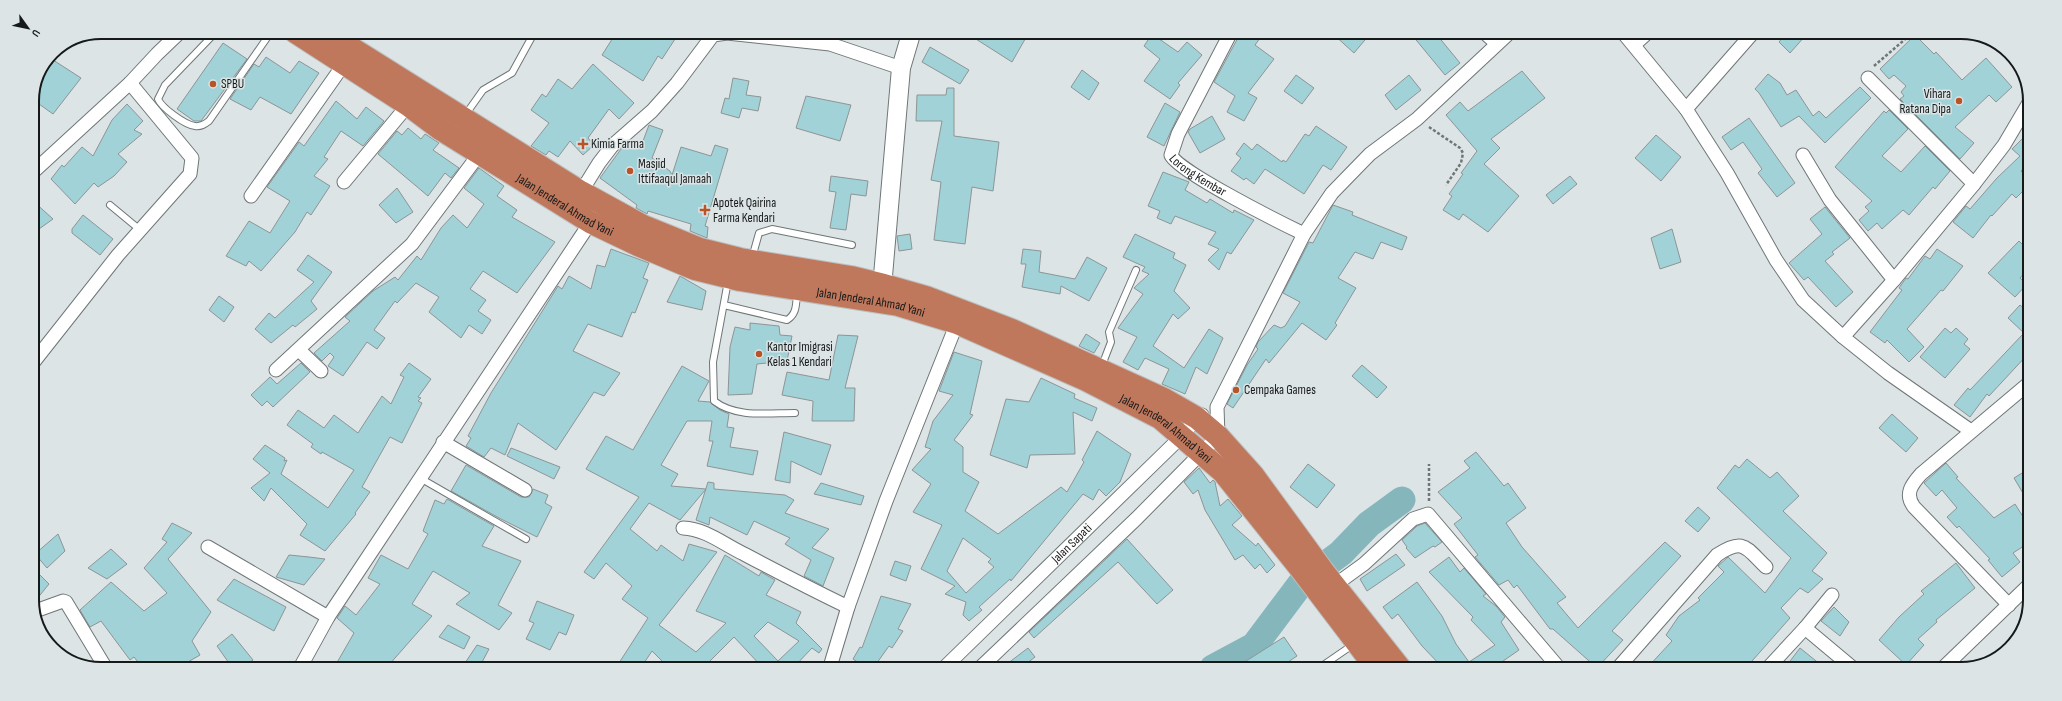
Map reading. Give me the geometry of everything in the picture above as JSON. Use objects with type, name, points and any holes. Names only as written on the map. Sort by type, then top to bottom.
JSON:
[{"type":"highway","name":"Jalan Jenderal Ahmad Yani","points":[[306,39],[408,105],[440,129],[590,222],[695,269],[729,277],[797,289],[882,293],[926,297],[1012,330],[1100,371],[1164,398],[1197,418],[1218,436],[1253,476],[1316,573],[1355,643],[1371,662]]},
{"type":"highway","name":"Jalan Jenderal Ahmad Yani","points":[[337,39],[581,192],[643,226],[667,237],[700,249],[882,293],[898,305],[957,323],[1086,380],[1160,418],[1223,472],[1316,573],[1395,662]]},
{"type":"street","points":[[39,167],[130,83],[173,39]]},
{"type":"street","points":[[581,192],[599,163],[612,146],[652,111],[710,39]]},
{"type":"street","points":[[832,39],[901,68]]},
{"type":"street","points":[[882,293],[894,125],[901,68],[910,39]]},
{"type":"street","name":"Lorong Kembar","points":[[1227,39],[1172,146],[1171,155],[1176,162],[1211,184],[1304,234]]},
{"type":"street","points":[[1491,39],[1497,44]]},
{"type":"street","points":[[1218,436],[1217,407],[1304,234],[1332,193],[1370,154],[1417,119],[1503,39]]},
{"type":"street","points":[[1629,39],[1686,109],[1727,173],[1776,260],[1803,300],[1843,337],[1888,373],[1971,431]]},
{"type":"street","points":[[1634,45],[1641,39]]},
{"type":"street","points":[[1686,109],[1747,39]]},
{"type":"street","points":[[251,196],[344,64]]},
{"type":"street","points":[[1868,78],[1974,184]]},
{"type":"street","points":[[39,355],[139,229],[190,174],[192,158],[130,83]]},
{"type":"street","points":[[344,182],[408,105]]},
{"type":"street","points":[[1843,337],[1894,280],[1974,184],[2023,120]]},
{"type":"street","points":[[276,370],[412,244],[480,153]]},
{"type":"street","points":[[1803,154],[1830,200],[1894,280]]},
{"type":"street","points":[[302,662],[328,617],[602,203]]},
{"type":"street","points":[[832,662],[848,607],[886,500],[957,323]]},
{"type":"street","points":[[299,350],[321,371]]},
{"type":"street","points":[[2009,605],[1909,500],[1912,485],[1921,474],[2023,388]]},
{"type":"street","points":[[1197,418],[1217,407]]},
{"type":"street","name":"Jalan Sapati","points":[[950,662],[1181,437],[1197,418]]},
{"type":"street","name":"Jalan Sapati","points":[[986,662],[1218,436]]},
{"type":"street","points":[[443,442],[526,490]]},
{"type":"street","points":[[1316,573],[1364,564],[1413,519],[1428,514],[1554,662]]},
{"type":"street","points":[[683,528],[695,528],[706,533],[734,549],[848,607]]},
{"type":"street","points":[[1623,662],[1717,555],[1726,549],[1737,545],[1744,546],[1766,567]]},
{"type":"street","points":[[208,547],[328,617]]},
{"type":"street","points":[[1949,662],[2023,591]]},
{"type":"street","points":[[1773,662],[1805,628],[1832,595]]},
{"type":"street","points":[[40,609],[63,601],[66,602],[102,662]]},
{"type":"street","points":[[1805,628],[1846,662]]},
{"type":"lane","points":[[210,39],[160,93],[158,100],[160,105],[188,125],[203,125],[209,120],[266,39]]},
{"type":"lane","points":[[463,119],[483,90],[512,73],[531,39]]},
{"type":"lane","points":[[110,205],[139,229]]},
{"type":"lane","points":[[751,261],[759,233],[772,229],[852,245]]},
{"type":"lane","points":[[1100,371],[1110,342],[1109,332],[1136,270]]},
{"type":"lane","points":[[729,277],[713,362],[714,401],[723,408],[740,412],[795,413]]},
{"type":"lane","points":[[724,305],[787,320],[793,317],[795,311],[797,289]]},
{"type":"lane","points":[[420,478],[526,539]]},
{"type":"lane","points":[[1328,662],[1355,643]]},
{"type":"path","points":[[1868,78],[1868,72],[1906,39]]},
{"type":"path","points":[[1417,119],[1460,148],[1463,153],[1461,163],[1446,185]]},
{"type":"path","points":[[1428,514],[1430,464]]},
{"type":"building","points":[[612,39],[675,39],[662,59],[658,56],[643,81],[602,55]]},
{"type":"building","points":[[976,39],[1025,39],[1012,62]]},
{"type":"building","points":[[1149,39],[1159,39],[1178,52],[1187,42],[1202,55],[1178,83],[1180,85],[1170,99],[1144,81],[1160,59],[1144,46]]},
{"type":"building","points":[[1237,39],[1259,39],[1255,45],[1274,59],[1248,93],[1257,98],[1244,121],[1227,112],[1235,96],[1214,82]]},
{"type":"building","points":[[1339,39],[1366,39],[1354,53]]},
{"type":"building","points":[[1415,39],[1440,39],[1460,63],[1445,75]]},
{"type":"building","points":[[1782,39],[1802,39],[1790,53],[1779,42]]},
{"type":"building","points":[[1911,39],[1919,39],[1934,54],[1936,52],[1962,80],[1986,58],[2012,87],[1996,102],[1989,95],[1955,127],[1974,143],[1960,159],[1900,99],[1904,96],[1901,92],[1906,86],[1894,75],[1889,79],[1880,69]]},
{"type":"building","points":[[223,43],[247,59],[201,121],[194,121],[177,109]]},
{"type":"building","points":[[930,47],[969,70],[960,84],[922,62]]},
{"type":"building","points":[[266,57],[290,73],[299,61],[319,73],[291,114],[260,97],[251,110],[230,99],[254,64],[259,67]]},
{"type":"building","points":[[54,61],[81,78],[53,114],[39,104],[39,101],[40,89],[44,77]]},
{"type":"building","points":[[593,64],[634,103],[619,119],[609,109],[588,138],[594,145],[583,155],[570,141],[558,157],[549,151],[546,155],[531,146],[549,123],[531,110],[542,94],[546,97],[558,79],[572,89]]},
{"type":"building","points":[[1082,70],[1099,83],[1089,100],[1071,87]]},
{"type":"building","points":[[1522,71],[1545,98],[1491,139],[1500,148],[1484,164],[1519,196],[1488,232],[1463,214],[1459,220],[1443,210],[1452,196],[1449,194],[1463,174],[1461,173],[1477,151],[1446,115],[1460,102],[1468,111]]},
{"type":"building","points":[[1768,74],[1780,83],[1787,95],[1796,90],[1813,116],[1819,111],[1826,118],[1860,87],[1871,98],[1825,143],[1799,116],[1781,127],[1755,89]]},
{"type":"building","points":[[1296,75],[1314,88],[1302,104],[1284,91]]},
{"type":"building","points":[[1409,75],[1421,90],[1396,110],[1385,95]]},
{"type":"building","points":[[733,78],[749,81],[746,95],[761,97],[758,111],[742,108],[739,118],[721,113],[725,98],[729,99]]},
{"type":"building","points":[[947,88],[954,88],[954,136],[999,142],[993,191],[972,187],[965,244],[934,240],[941,182],[931,180],[942,121],[916,121],[917,95],[946,95]]},
{"type":"building","points":[[806,96],[851,105],[840,141],[796,128]]},
{"type":"building","points":[[336,101],[357,119],[366,107],[384,121],[363,146],[341,131],[324,157],[328,159],[314,176],[330,186],[311,215],[307,212],[295,232],[261,271],[249,261],[246,266],[226,256],[249,221],[270,233],[290,201],[267,187],[299,142],[304,146]]},
{"type":"building","points":[[1165,103],[1180,112],[1164,146],[1147,137]]},
{"type":"building","points":[[127,104],[143,121],[134,130],[142,134],[118,154],[127,162],[114,176],[98,187],[94,183],[75,204],[51,179],[62,165],[64,167],[82,147],[93,156],[112,120]]},
{"type":"building","points":[[1889,110],[1908,129],[1882,156],[1901,172],[1925,146],[1950,171],[1935,189],[1933,187],[1909,215],[1903,210],[1882,229],[1877,223],[1868,231],[1859,220],[1869,211],[1865,207],[1872,201],[1835,167],[1884,111],[1886,113]]},
{"type":"building","points":[[1212,116],[1225,139],[1200,153],[1188,132],[1190,129]]},
{"type":"building","points":[[1749,118],[1795,183],[1777,197],[1758,173],[1762,169],[1743,142],[1731,150],[1722,137]]},
{"type":"building","points":[[649,125],[663,130],[652,158],[670,171],[672,175],[681,147],[711,156],[715,145],[728,149],[705,226],[708,227],[707,238],[690,231],[691,224],[648,211],[647,214],[636,208],[637,205],[600,178],[621,149],[630,141],[640,149]]},
{"type":"building","points":[[1316,126],[1347,147],[1331,170],[1323,165],[1304,194],[1265,169],[1254,184],[1246,178],[1244,180],[1231,171],[1241,158],[1236,154],[1244,143],[1252,150],[1257,144],[1282,162],[1283,160],[1286,162],[1305,134],[1309,136]]},
{"type":"building","points":[[408,128],[421,139],[425,134],[439,143],[433,150],[459,168],[451,178],[445,173],[428,196],[378,154],[397,131],[402,135]]},
{"type":"building","points":[[1656,135],[1681,157],[1661,181],[1635,158]]},
{"type":"building","points":[[2023,138],[2023,169],[2021,171],[2023,173],[2023,191],[2016,198],[2012,194],[1992,216],[1991,215],[1973,238],[1953,222],[1966,206],[1970,209],[1997,178],[2020,156],[2012,149]]},
{"type":"building","points":[[479,168],[504,186],[497,196],[517,210],[512,217],[555,242],[517,293],[483,271],[470,289],[486,300],[478,311],[491,320],[482,334],[469,325],[461,338],[429,312],[439,297],[416,283],[397,303],[395,301],[374,330],[385,338],[377,349],[367,342],[343,376],[328,366],[334,357],[330,353],[322,361],[314,353],[350,321],[345,317],[373,291],[395,277],[398,280],[417,256],[421,260],[441,228],[453,215],[467,228],[484,204],[464,188]]},
{"type":"building","points":[[1163,172],[1189,182],[1185,190],[1207,203],[1210,199],[1233,213],[1234,210],[1254,220],[1231,254],[1227,252],[1219,270],[1208,260],[1219,249],[1208,244],[1216,232],[1175,216],[1171,224],[1157,218],[1160,211],[1148,206]]},
{"type":"building","points":[[831,176],[868,181],[866,196],[851,194],[846,230],[830,228],[836,192],[829,191]]},
{"type":"building","points":[[1570,176],[1577,184],[1553,204],[1546,195]]},
{"type":"building","points":[[397,188],[413,212],[396,223],[379,205]]},
{"type":"building","points":[[1333,205],[1353,212],[1352,215],[1407,237],[1402,250],[1381,242],[1373,259],[1355,252],[1338,278],[1356,288],[1335,323],[1337,325],[1326,340],[1302,323],[1269,363],[1266,359],[1233,408],[1227,404],[1247,365],[1258,349],[1256,347],[1258,342],[1274,325],[1281,328],[1285,326],[1300,302],[1283,293],[1309,242],[1313,243]]},
{"type":"building","points":[[39,206],[53,219],[39,229]]},
{"type":"building","points":[[1825,207],[1850,238],[1832,252],[1834,254],[1825,261],[1853,292],[1836,307],[1808,277],[1804,280],[1789,263],[1822,234],[1810,219]]},
{"type":"building","points":[[83,215],[113,239],[100,255],[72,233],[72,229]]},
{"type":"building","points":[[1672,229],[1681,262],[1660,269],[1651,238]]},
{"type":"building","points":[[910,234],[912,249],[899,251],[897,236]]},
{"type":"building","points":[[1135,234],[1175,253],[1173,258],[1186,265],[1174,291],[1190,308],[1178,319],[1173,314],[1153,346],[1184,368],[1209,329],[1223,338],[1207,374],[1196,367],[1185,394],[1162,384],[1169,369],[1145,358],[1138,370],[1123,362],[1137,337],[1118,328],[1143,294],[1134,288],[1149,274],[1142,271],[1145,267],[1123,257]]},
{"type":"building","points":[[2019,241],[2023,245],[2023,275],[2020,278],[2023,281],[2023,288],[2015,297],[1988,273]]},
{"type":"building","points":[[611,249],[649,263],[643,278],[648,280],[635,313],[632,312],[622,337],[588,324],[573,351],[620,373],[604,396],[594,392],[556,450],[518,423],[505,455],[491,448],[484,457],[466,446],[471,438],[468,436],[491,393],[558,286],[562,289],[569,276],[591,289],[597,265],[605,267]]},
{"type":"building","points":[[1023,249],[1041,251],[1039,272],[1075,279],[1087,257],[1107,268],[1089,301],[1061,286],[1060,294],[1022,287],[1026,264],[1021,264]]},
{"type":"building","points":[[1937,249],[1963,266],[1943,291],[1941,290],[1907,329],[1924,347],[1909,362],[1887,340],[1885,343],[1870,332],[1902,290],[1899,288],[1906,278],[1908,279],[1925,256],[1930,259]]},
{"type":"building","points":[[308,255],[332,272],[311,301],[317,309],[295,327],[293,325],[271,343],[255,329],[269,313],[275,318],[314,282],[297,270]]},
{"type":"building","points":[[680,276],[706,291],[702,310],[667,302]]},
{"type":"building","points":[[219,296],[234,307],[224,322],[209,310]]},
{"type":"building","points":[[2020,305],[2023,308],[2023,332],[2008,318]]},
{"type":"building","name":"Kantor Imigrasi Kelas 1 Kendari","points":[[750,323],[779,326],[780,335],[792,336],[787,361],[757,364],[752,394],[728,395],[730,347],[735,327],[750,330]]},
{"type":"building","points":[[1945,328],[1951,333],[1956,328],[1968,339],[1964,344],[1970,349],[1945,378],[1920,357]]},
{"type":"building","points":[[1086,334],[1100,343],[1094,353],[1079,346]]},
{"type":"building","points":[[2023,334],[2023,359],[1989,396],[1987,394],[1970,417],[1954,405],[1968,388],[1970,390]]},
{"type":"building","points":[[838,335],[858,336],[845,388],[855,388],[854,421],[812,421],[813,401],[782,395],[787,372],[829,380]]},
{"type":"building","points":[[954,352],[982,361],[970,414],[973,415],[954,440],[963,447],[963,472],[979,482],[965,511],[998,534],[1061,487],[1067,492],[1084,462],[1082,460],[1097,431],[1131,454],[1120,482],[1106,496],[1099,489],[1093,500],[1083,494],[1011,581],[1010,579],[979,607],[982,610],[969,621],[963,615],[966,602],[945,594],[955,586],[921,569],[942,525],[913,512],[931,484],[912,470],[931,449],[925,447],[933,421],[953,395],[939,391]],"holes":[[[963,538],[991,559],[988,562],[994,567],[966,593],[947,571]]]},
{"type":"building","points":[[301,363],[310,372],[273,407],[267,401],[262,406],[251,395],[270,377],[277,384]]},
{"type":"building","points":[[409,363],[431,379],[418,397],[421,398],[418,401],[422,403],[402,443],[390,437],[362,487],[370,492],[355,513],[356,514],[325,551],[300,535],[307,524],[271,488],[264,501],[251,488],[270,473],[253,459],[265,445],[285,458],[284,461],[287,460],[281,474],[328,508],[354,470],[322,452],[321,454],[311,447],[313,444],[287,425],[298,410],[324,428],[334,415],[358,433],[382,396],[391,404],[404,377],[400,375]]},
{"type":"building","points":[[1362,365],[1387,387],[1377,398],[1352,376]]},
{"type":"building","points":[[682,366],[709,381],[698,401],[710,402],[720,410],[729,414],[727,427],[734,428],[730,447],[758,451],[753,475],[707,466],[713,441],[709,441],[712,421],[687,421],[661,465],[678,474],[671,486],[706,489],[680,520],[649,503],[630,529],[657,551],[661,545],[683,561],[689,544],[717,552],[659,625],[696,652],[726,623],[696,611],[725,555],[759,576],[761,572],[775,580],[766,595],[801,612],[796,623],[822,649],[819,653],[812,648],[799,662],[757,662],[734,637],[709,662],[663,662],[652,651],[645,662],[620,662],[648,618],[622,599],[632,586],[606,563],[594,579],[584,572],[639,497],[586,469],[606,436],[633,450]],"holes":[[[768,622],[799,641],[778,661],[754,636]]]},
{"type":"building","points":[[1041,378],[1075,394],[1074,398],[1097,408],[1092,421],[1073,412],[1075,454],[1030,455],[1027,468],[990,455],[1006,399],[1029,402]]},
{"type":"building","points":[[1892,414],[1918,438],[1906,452],[1879,428]]},
{"type":"building","points":[[784,432],[831,445],[821,475],[791,461],[790,483],[775,480]]},
{"type":"building","points":[[511,448],[560,467],[554,479],[507,456]]},
{"type":"building","points":[[1476,452],[1504,486],[1508,483],[1526,508],[1506,523],[1522,547],[1566,597],[1557,603],[1578,628],[1665,542],[1681,556],[1612,631],[1623,640],[1603,662],[1590,662],[1553,629],[1550,629],[1517,585],[1514,588],[1508,580],[1499,585],[1475,557],[1478,555],[1454,524],[1462,518],[1438,492],[1470,468],[1464,461]]},
{"type":"building","points":[[1747,459],[1770,478],[1777,472],[1799,496],[1783,511],[1827,553],[1812,571],[1823,579],[1808,593],[1800,588],[1781,608],[1790,618],[1751,662],[1653,662],[1672,641],[1666,635],[1679,616],[1700,600],[1698,598],[1724,572],[1718,566],[1728,557],[1765,593],[1791,558],[1717,488],[1735,465],[1739,468]]},
{"type":"building","points":[[1946,463],[1958,477],[1956,478],[1994,518],[2015,504],[2023,517],[2023,547],[2013,553],[2020,562],[2002,577],[1988,560],[1990,559],[1959,526],[1957,528],[1947,517],[1957,508],[1942,490],[1936,496],[1924,483]]},
{"type":"building","points":[[1308,464],[1335,485],[1317,508],[1290,487]]},
{"type":"building","points":[[466,465],[521,497],[529,497],[533,489],[548,495],[545,503],[552,507],[537,537],[451,491]]},
{"type":"building","points":[[1199,468],[1210,483],[1213,480],[1215,482],[1220,506],[1228,499],[1242,516],[1232,525],[1256,546],[1258,543],[1275,565],[1267,573],[1260,564],[1255,569],[1243,555],[1235,560],[1205,510],[1198,490],[1193,494],[1184,482]]},
{"type":"building","points":[[2023,472],[2023,493],[2014,478]]},
{"type":"building","points":[[708,482],[714,483],[714,489],[785,495],[794,500],[785,513],[829,529],[812,548],[834,558],[823,586],[804,576],[811,560],[785,544],[790,538],[754,521],[747,535],[710,517],[709,525],[696,520]]},
{"type":"building","points":[[821,483],[864,496],[861,505],[814,494]]},
{"type":"building","points":[[447,499],[494,526],[482,546],[521,561],[498,605],[512,613],[499,630],[456,604],[470,593],[433,571],[412,604],[432,616],[392,662],[337,662],[354,633],[337,618],[345,606],[356,615],[380,584],[368,578],[381,555],[408,569],[428,534],[423,531],[435,500],[444,504]]},
{"type":"building","points":[[1698,507],[1710,518],[1698,532],[1685,521]]},
{"type":"building","points":[[172,523],[192,533],[168,559],[211,612],[192,641],[200,655],[188,662],[138,662],[134,657],[130,660],[101,621],[90,627],[80,610],[111,582],[144,611],[167,593],[144,568],[167,542],[162,539]]},
{"type":"building","points":[[1425,523],[1442,542],[1415,558],[1406,548],[1407,547],[1402,540],[1417,526]]},
{"type":"building","points":[[58,534],[65,551],[47,568],[39,559],[39,551]]},
{"type":"building","points":[[1127,539],[1173,590],[1157,604],[1118,562],[1034,638],[1029,632]]},
{"type":"building","points":[[111,549],[127,564],[107,579],[88,568]]},
{"type":"building","points":[[1396,554],[1405,565],[1367,591],[1360,579]]},
{"type":"building","points":[[289,555],[325,559],[304,585],[276,577]]},
{"type":"building","points":[[1449,557],[1460,572],[1464,568],[1486,594],[1483,596],[1496,606],[1505,617],[1501,622],[1519,650],[1502,662],[1469,662],[1495,645],[1471,620],[1473,617],[1429,572]]},
{"type":"building","points":[[895,561],[911,566],[906,581],[890,575]]},
{"type":"building","points":[[1956,563],[1975,588],[1936,620],[1937,622],[1918,639],[1924,645],[1909,662],[1903,662],[1879,640],[1899,617],[1924,594],[1921,591]]},
{"type":"building","points":[[39,574],[49,584],[39,596]]},
{"type":"building","points":[[234,579],[286,607],[274,631],[217,600]]},
{"type":"building","points":[[1417,582],[1442,616],[1456,644],[1469,662],[1437,662],[1422,646],[1398,614],[1392,619],[1383,607]]},
{"type":"building","points":[[881,596],[911,604],[898,629],[903,631],[892,648],[889,646],[878,662],[858,662],[853,659],[860,647],[862,648]]},
{"type":"building","points":[[537,601],[574,615],[566,635],[559,632],[550,650],[526,639],[534,623],[529,621]]},
{"type":"building","points":[[1834,607],[1849,622],[1840,636],[1821,621]]},
{"type":"building","points":[[448,625],[470,637],[464,649],[439,637]]},
{"type":"building","points":[[232,634],[253,660],[250,662],[228,662],[217,646]]},
{"type":"building","points":[[1284,637],[1297,656],[1288,662],[1244,662]]},
{"type":"building","points":[[477,645],[489,649],[482,662],[466,662]]},
{"type":"building","points":[[1028,648],[1035,657],[1028,662],[1010,662]]},
{"type":"building","points":[[1800,648],[1817,662],[1789,662]]},
{"type":"waterway","points":[[1224,662],[1254,646],[1302,582],[1341,553],[1369,524],[1402,500]]},
{"type":"place","name":"SPBU","points":[[213,84]]},
{"type":"place","name":"Vihara Ratana Dipa","points":[[1959,101]]},
{"type":"place","name":"Kimia Farma","points":[[583,144]]},
{"type":"place","name":"Masjid Ittifaaqul Jamaah","points":[[630,171]]},
{"type":"place","name":"Apotek Qairina Farma Kendari","points":[[705,210]]},
{"type":"place","name":"Kantor Imigrasi Kelas 1 Kendari","points":[[759,354]]},
{"type":"place","name":"Cempaka Games","points":[[1236,390]]}]
